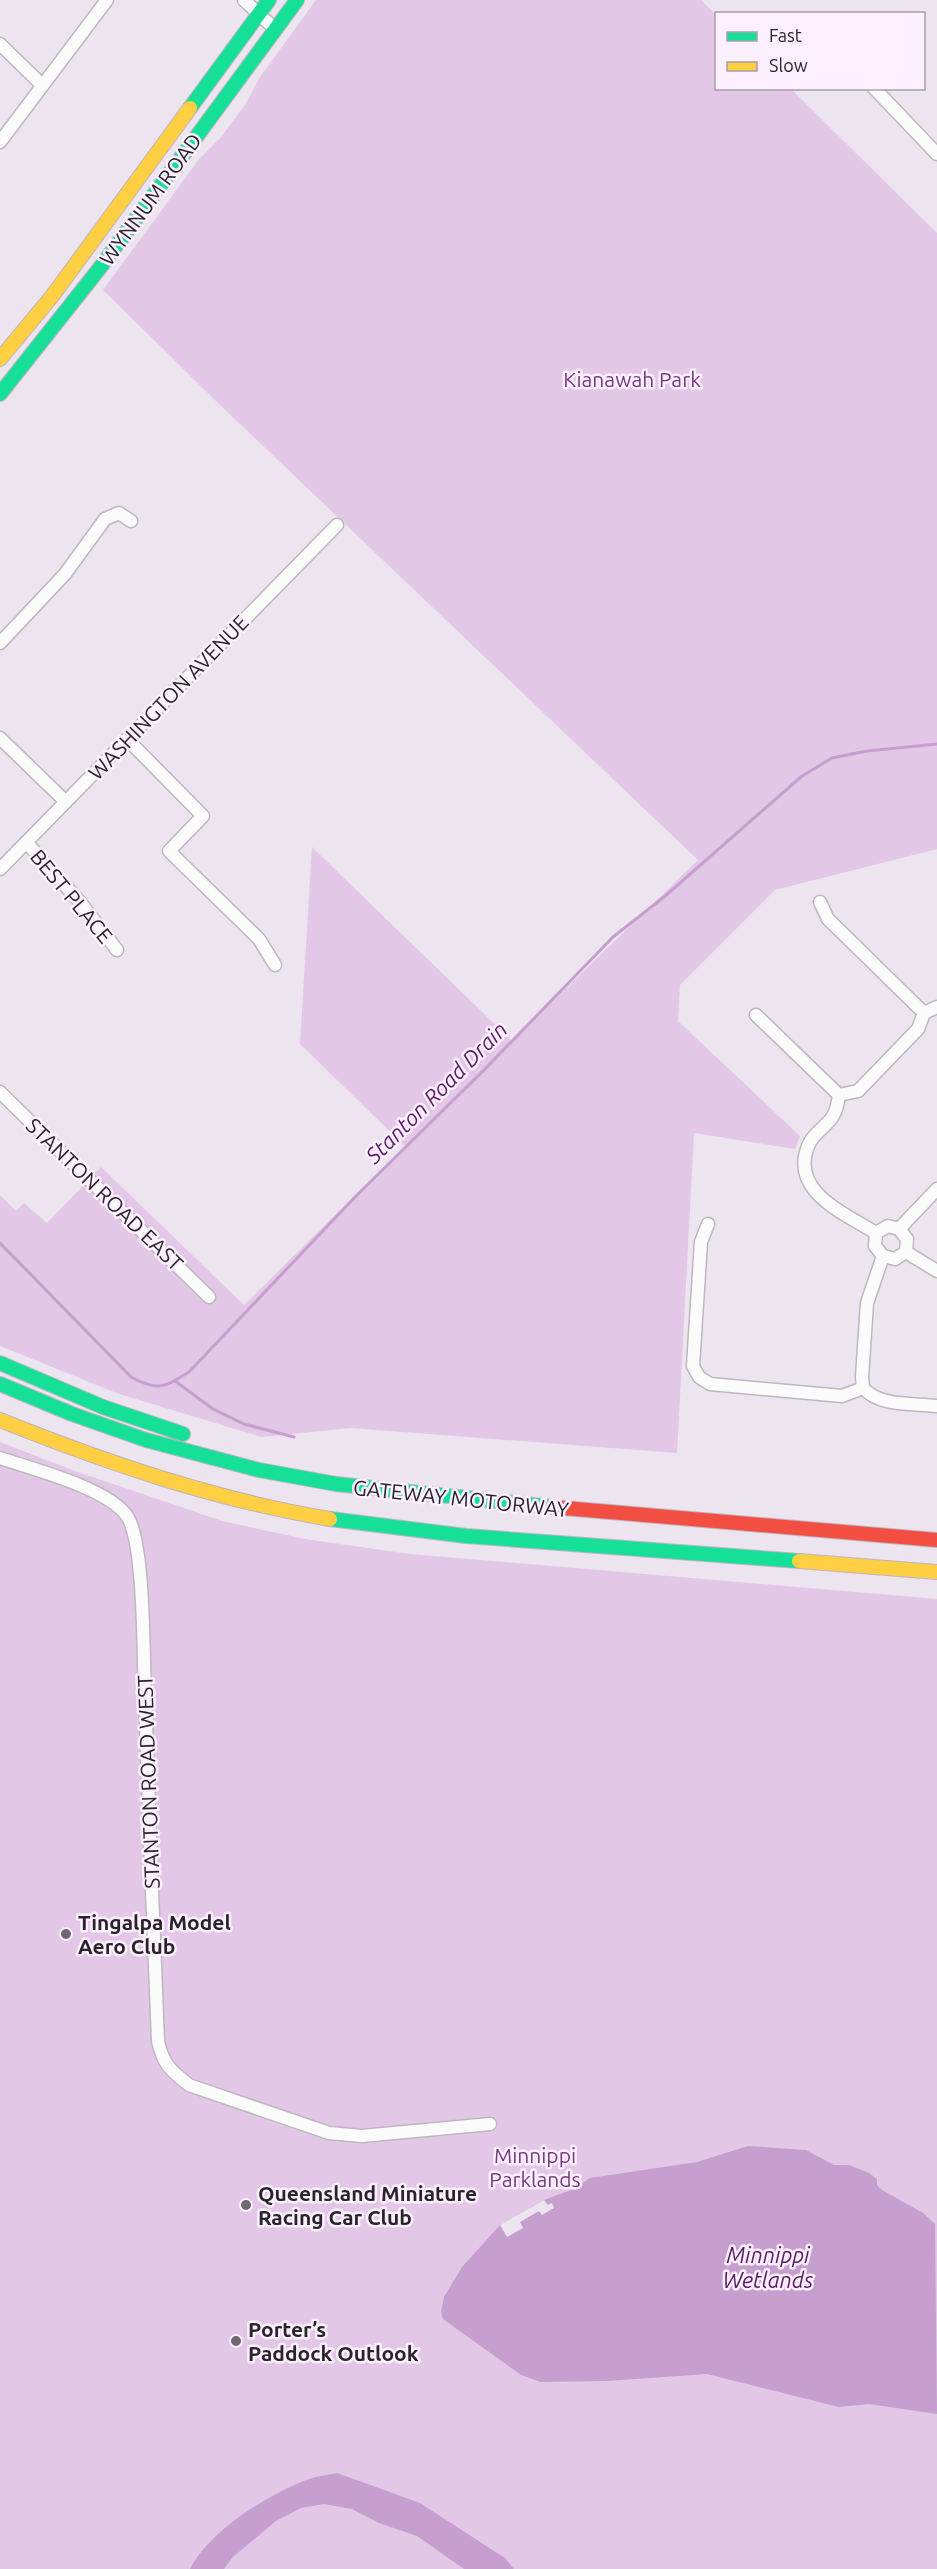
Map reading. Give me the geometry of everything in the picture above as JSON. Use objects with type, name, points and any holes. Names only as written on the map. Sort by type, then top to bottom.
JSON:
[{"type":"main road","name":"WYNNUM ROAD","points":[[0,360],[53,295],[269,0]]},
{"type":"main road","name":"WYNNUM ROAD","points":[[0,394],[75,300],[297,0]]},
{"type":"main road","points":[[122,202],[139,196],[147,202]]},
{"type":"main road","points":[[0,1363],[103,1407],[195,1438]]},
{"type":"main road","name":"GATEWAY MOTORWAY","points":[[0,1384],[68,1412],[196,1454],[295,1477],[572,1510],[937,1540]]},
{"type":"main road","name":"GATEWAY MOTORWAY","points":[[0,1420],[90,1456],[184,1486],[285,1511],[363,1525],[456,1536],[937,1572]]},
{"type":"main road","points":[[261,1456],[354,1476],[370,1487]]},
{"type":"street","points":[[0,142],[107,0]]},
{"type":"street","points":[[244,0],[275,29]]},
{"type":"street","points":[[0,44],[42,85]]},
{"type":"street","points":[[876,90],[937,154]]},
{"type":"street","points":[[0,360],[10,364],[30,356]]},
{"type":"street","points":[[0,643],[65,574],[105,519],[119,513],[131,521]]},
{"type":"street","name":"WASHINGTON AVENUE","points":[[0,869],[337,525]]},
{"type":"street","points":[[0,738],[66,802]]},
{"type":"street","points":[[127,740],[203,816],[169,851],[259,939],[275,965]]},
{"type":"street","name":"BEST PLACE","points":[[27,843],[81,902],[117,950]]},
{"type":"street","points":[[820,902],[828,919],[924,1013]]},
{"type":"street","points":[[839,1095],[858,1090],[918,1029],[924,1013],[937,1007]]},
{"type":"street","points":[[756,1015],[839,1095]]},
{"type":"street","name":"STANTON ROAD EAST","points":[[0,1092],[209,1297]]},
{"type":"street","points":[[839,1095],[834,1114],[811,1140],[805,1154],[805,1170],[810,1185],[821,1199],[876,1233]]},
{"type":"street","points":[[899,1229],[937,1189]]},
{"type":"street","points":[[708,1224],[700,1242],[693,1366],[699,1377],[710,1384],[842,1396],[863,1388]]},
{"type":"street","points":[[876,1233],[888,1226],[899,1229],[907,1239],[906,1252]]},
{"type":"street","points":[[876,1233],[875,1246],[883,1256],[895,1259],[906,1252]]},
{"type":"street","points":[[906,1252],[937,1271]]},
{"type":"street","points":[[883,1256],[867,1303],[863,1388],[870,1396],[880,1400],[937,1406]]},
{"type":"street","name":"STANTON ROAD WEST","points":[[0,1458],[92,1491],[115,1502],[127,1515],[136,1534],[142,1625],[158,2041],[162,2059],[189,2085],[329,2133],[362,2136],[490,2124]]},
{"type":"green space","name":"Kianawah Park","points":[[316,0],[701,0],[715,14],[715,90],[792,90],[937,233],[937,849],[775,890],[680,985],[678,1021],[800,1136],[795,1149],[694,1133],[677,1453],[351,1428],[262,1437],[119,1394],[0,1346],[0,1195],[16,1211],[24,1203],[47,1223],[101,1167],[244,1305],[405,1146],[300,1044],[312,847],[512,1041],[698,860],[218,403],[103,290],[200,158],[222,136],[245,105],[260,77]]},
{"type":"green space","name":"Minnippi Parklands","points":[[0,1442],[75,1471],[222,1521],[305,1539],[410,1554],[937,1599],[937,2569],[0,2569]]},
{"type":"water","name":"Minnippi Wetlands","points":[[748,2146],[806,2150],[834,2165],[849,2165],[869,2173],[877,2179],[877,2185],[882,2190],[923,2213],[935,2224],[937,2414],[869,2404],[839,2407],[707,2374],[607,2381],[541,2382],[521,2375],[443,2319],[441,2312],[444,2297],[462,2267],[500,2225],[544,2200],[574,2189],[590,2178],[697,2162]]},
{"type":"water","points":[[337,2473],[420,2503],[505,2558],[514,2569],[464,2569],[417,2536],[379,2523],[352,2509],[324,2504],[301,2508],[276,2521],[233,2557],[224,2569],[190,2569],[211,2541],[242,2515],[293,2485]]},
{"type":"pier","points":[[544,2200],[548,2205],[552,2203],[554,2208],[542,2215],[539,2211],[520,2222],[523,2228],[507,2237],[500,2225]]},
{"type":"waterway","name":"Stanton Road Drain","points":[[0,1243],[131,1377],[155,1386],[174,1381],[189,1372],[356,1196],[485,1069],[613,937],[664,897],[802,776],[832,758],[867,751],[937,744]]},
{"type":"waterway","points":[[175,1381],[213,1409],[244,1424],[294,1437]]},
{"type":"traffic: fast","points":[[190,108],[269,0]]},
{"type":"traffic: fast","points":[[0,394],[99,269],[297,0]]},
{"type":"traffic: fast","points":[[0,1363],[103,1407],[183,1434]]},
{"type":"traffic: fast","points":[[0,1384],[72,1414],[146,1440],[259,1470],[336,1484],[552,1507]]},
{"type":"traffic: fast","points":[[330,1519],[466,1536],[799,1561]]},
{"type":"traffic: slow","points":[[0,359],[53,295],[190,108]]},
{"type":"traffic: slow","points":[[0,1420],[121,1465],[204,1491],[245,1502],[330,1519]]},
{"type":"traffic: slow","points":[[799,1561],[937,1572]]},
{"type":"traffic: jam","points":[[552,1507],[937,1540]]},
{"type":"place","name":"Tingalpa Model Aero Club","points":[[66,1934]]},
{"type":"place","name":"Queensland Miniature Racing Car Club","points":[[246,2205]]},
{"type":"place","name":"Porter’s Paddock Outlook","points":[[236,2341]]}]
